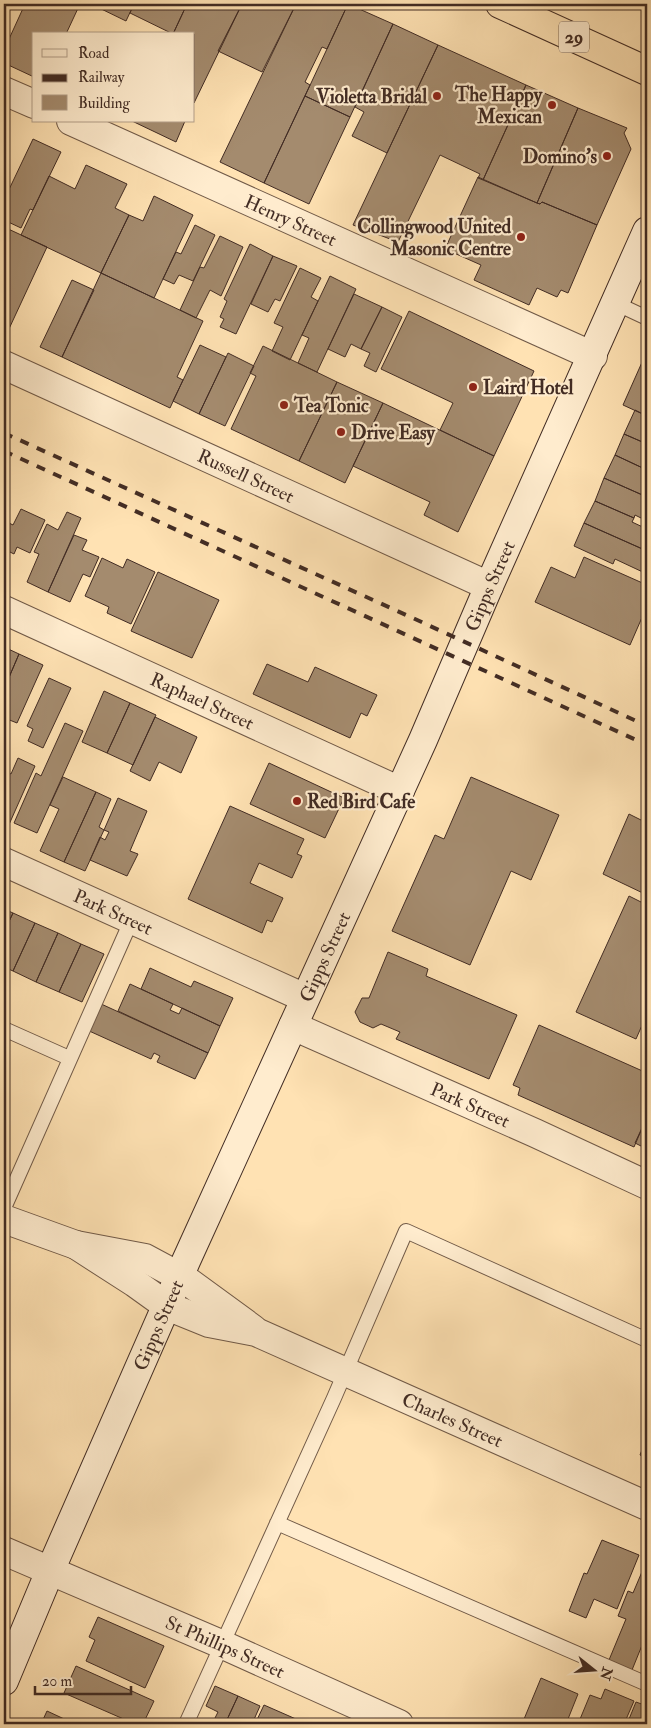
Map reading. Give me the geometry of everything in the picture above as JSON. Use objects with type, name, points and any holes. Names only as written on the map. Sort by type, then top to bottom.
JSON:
[{"type":"highway","name":"29","points":[[500,4],[647,71]]},
{"type":"street","points":[[4,91],[32,103]]},
{"type":"street","name":"Henry Street","points":[[73,122],[593,356]]},
{"type":"street","name":"Gipps Street","points":[[4,1681],[50,1571],[180,1276],[400,792],[489,586],[647,231]]},
{"type":"street","name":"Russell Street","points":[[4,366],[489,586]]},
{"type":"street","name":"Raphael Street","points":[[4,610],[400,792]]},
{"type":"street","name":"Park Street","points":[[4,862],[305,998]]},
{"type":"street","name":"Park Street","points":[[292,1026],[535,1133],[647,1185]]},
{"type":"street","name":"Charles Street","points":[[4,1219],[76,1245],[145,1258],[180,1276],[218,1302],[256,1332]]},
{"type":"street","name":"Charles Street","points":[[76,1245],[135,1282],[167,1306],[209,1323],[256,1332],[647,1506]]},
{"type":"street","name":"St Phillips Street","points":[[4,1551],[221,1644],[399,1724]]},
{"type":"lane","points":[[615,303],[647,318]]},
{"type":"lane","points":[[4,1208],[132,919]]},
{"type":"lane","points":[[4,1029],[69,1058]]},
{"type":"lane","points":[[186,1724],[277,1524],[406,1230],[647,1340]]},
{"type":"lane","points":[[277,1524],[647,1684]]},
{"type":"building","points":[[25,4],[80,4],[67,32],[32,32],[32,76],[4,63],[4,50]]},
{"type":"building","points":[[91,4],[134,4],[126,21]]},
{"type":"building","points":[[134,4],[187,4],[174,32],[169,32],[130,13]]},
{"type":"building","points":[[187,4],[242,4],[195,101],[195,32],[174,32]]},
{"type":"building","points":[[242,4],[296,4],[262,72],[218,51]]},
{"type":"building","points":[[296,4],[348,4],[327,49],[322,47],[305,82],[310,85],[264,183],[220,162]]},
{"type":"building","points":[[348,4],[393,24],[350,117],[305,96]]},
{"type":"building","points":[[393,24],[438,45],[387,153],[352,136],[364,112],[355,107]]},
{"type":"building","points":[[438,45],[526,85],[483,180],[478,178],[480,174],[440,155],[398,242],[353,225]]},
{"type":"building","points":[[526,85],[578,108],[537,203],[483,180]]},
{"type":"building","points":[[305,96],[350,117],[309,204],[264,183]]},
{"type":"building","points":[[578,108],[627,128],[624,133],[631,149],[597,225],[542,202],[540,204],[537,203]]},
{"type":"building","points":[[134,122],[185,122],[176,142]]},
{"type":"building","points":[[33,139],[61,152],[33,210],[30,209],[21,228],[4,220],[4,200]]},
{"type":"building","points":[[86,165],[127,184],[115,208],[129,215],[101,273],[21,235],[49,176],[75,189]]},
{"type":"building","name":"Collingwood United Masonic Centre","points":[[478,177],[537,203],[540,204],[542,202],[597,225],[568,293],[561,290],[557,297],[537,288],[529,305],[474,280],[481,265],[445,249]]},
{"type":"building","points":[[154,196],[193,215],[154,298],[101,273],[129,215],[143,221]]},
{"type":"building","points":[[195,225],[215,235],[193,281],[179,275],[174,284],[163,279],[176,252],[181,254]]},
{"type":"building","points":[[4,227],[47,247],[8,331],[4,329]]},
{"type":"building","points":[[220,236],[243,247],[221,296],[210,290],[196,318],[180,310],[200,267],[204,268]]},
{"type":"building","points":[[250,244],[273,256],[236,334],[220,327],[224,319],[220,317],[227,301],[224,299]]},
{"type":"building","points":[[273,256],[297,266],[280,301],[275,299],[268,312],[251,304]]},
{"type":"building","points":[[300,268],[321,278],[311,297],[318,301],[290,360],[272,351],[283,327],[274,323]]},
{"type":"building","points":[[101,273],[203,321],[177,377],[183,380],[170,408],[62,357]]},
{"type":"building","points":[[330,276],[356,289],[317,372],[298,363],[309,338],[302,335]]},
{"type":"building","points":[[72,280],[94,290],[62,357],[40,347]]},
{"type":"building","points":[[354,294],[382,307],[361,349],[351,344],[345,357],[328,349]]},
{"type":"building","points":[[382,307],[402,317],[376,372],[364,366],[370,353],[361,349]]},
{"type":"building","name":"Laird Hotel","points":[[409,311],[534,371],[494,456],[440,430],[453,403],[381,369]]},
{"type":"building","points":[[200,345],[226,357],[199,414],[173,401]]},
{"type":"building","name":"Tea Tonic","points":[[263,346],[337,382],[299,461],[231,429],[256,376],[250,373]]},
{"type":"building","points":[[647,351],[647,416],[623,405]]},
{"type":"building","points":[[228,353],[254,366],[225,426],[199,414]]},
{"type":"building","name":"Drive Easy","points":[[337,382],[383,403],[345,483],[299,461]]},
{"type":"building","points":[[383,403],[494,456],[458,532],[424,515],[430,502],[353,466]]},
{"type":"building","points":[[635,410],[647,416],[647,444],[624,434]]},
{"type":"building","points":[[624,434],[647,444],[647,470],[615,455]]},
{"type":"building","points":[[615,455],[647,470],[647,497],[604,478]]},
{"type":"building","points":[[604,478],[647,497],[647,521],[635,515],[634,518],[595,501]]},
{"type":"building","points":[[595,501],[634,518],[632,522],[647,529],[647,551],[584,523]]},
{"type":"building","points":[[21,509],[45,520],[30,553],[17,547],[14,554],[4,549],[4,531],[9,523],[13,525]]},
{"type":"building","points":[[67,512],[81,518],[48,592],[27,582],[39,554],[34,552],[47,524],[58,530]]},
{"type":"building","points":[[584,523],[647,551],[647,574],[615,559],[613,564],[574,546]]},
{"type":"building","points":[[74,535],[87,540],[82,550],[99,557],[90,577],[83,574],[70,602],[48,592]]},
{"type":"building","points":[[584,557],[647,585],[647,606],[630,645],[535,602],[551,567],[575,578]]},
{"type":"building","points":[[102,558],[123,568],[127,559],[155,572],[131,624],[107,613],[109,607],[85,596]]},
{"type":"building","points":[[158,572],[219,600],[192,658],[131,631]]},
{"type":"building","points":[[4,647],[19,654],[4,689]]},
{"type":"building","points":[[19,654],[43,665],[17,723],[7,719],[4,727],[4,689]]},
{"type":"building","points":[[267,664],[308,682],[315,667],[377,695],[367,716],[361,713],[350,738],[253,694]]},
{"type":"building","points":[[49,678],[71,688],[43,748],[28,741],[33,729],[27,726]]},
{"type":"building","points":[[104,691],[130,703],[107,753],[82,742]]},
{"type":"building","points":[[130,703],[156,715],[133,765],[107,753]]},
{"type":"building","points":[[155,717],[197,737],[181,773],[159,762],[150,781],[130,771]]},
{"type":"building","points":[[65,723],[83,731],[37,833],[14,823],[36,773],[41,776]]},
{"type":"building","points":[[18,758],[35,766],[7,829],[4,828],[4,773],[5,771],[11,774]]},
{"type":"building","name":"Red Bird Cafe","points":[[269,763],[344,798],[325,838],[250,804]]},
{"type":"building","points":[[63,777],[96,792],[64,862],[40,851],[59,809],[50,805]]},
{"type":"building","points":[[471,777],[559,815],[531,880],[511,871],[470,965],[392,931],[435,835],[444,839]]},
{"type":"building","points":[[96,792],[111,799],[99,827],[104,830],[85,871],[64,862]]},
{"type":"building","points":[[118,798],[147,811],[130,851],[138,854],[127,876],[90,860],[100,837],[105,840],[109,832],[104,830]]},
{"type":"building","points":[[230,806],[304,839],[297,854],[302,856],[292,878],[259,863],[250,883],[283,898],[272,922],[267,920],[262,933],[188,899]]},
{"type":"building","points":[[629,814],[647,823],[647,895],[603,874]]},
{"type":"building","points":[[629,896],[647,905],[647,1014],[636,1039],[576,1012]]},
{"type":"building","points":[[4,909],[13,913],[4,932]]},
{"type":"building","points":[[13,913],[35,923],[13,971],[4,967],[4,932]]},
{"type":"building","points":[[35,923],[58,933],[36,982],[13,971]]},
{"type":"building","points":[[58,933],[81,944],[59,992],[36,982]]},
{"type":"building","points":[[81,944],[104,954],[82,1002],[59,992]]},
{"type":"building","points":[[388,952],[428,969],[426,976],[517,1015],[489,1079],[396,1039],[400,1032],[381,1024],[373,1028],[360,1022],[355,1012],[362,998],[369,998]]},
{"type":"building","points":[[150,968],[191,987],[194,981],[233,998],[220,1026],[141,989]]},
{"type":"building","points":[[130,984],[173,1004],[170,1010],[179,1014],[182,1008],[220,1026],[208,1053],[118,1011]]},
{"type":"building","points":[[99,1003],[208,1053],[195,1079],[157,1062],[160,1056],[154,1053],[151,1059],[87,1030]]},
{"type":"building","points":[[539,1025],[647,1073],[647,1117],[634,1147],[518,1095],[520,1088],[513,1085]]},
{"type":"building","points":[[647,1117],[647,1149],[635,1143]]},
{"type":"building","points":[[647,1437],[647,1458],[640,1455]]},
{"type":"building","points":[[602,1540],[639,1555],[617,1609],[594,1599],[586,1618],[569,1611],[584,1573],[587,1574]]},
{"type":"building","points":[[647,1560],[647,1633],[632,1670],[609,1660],[626,1619],[618,1616],[628,1591],[633,1593]]},
{"type":"building","points":[[98,1617],[164,1646],[145,1688],[86,1661],[95,1640],[89,1637]]},
{"type":"building","points":[[76,1666],[154,1701],[143,1724],[135,1724],[64,1693]]},
{"type":"building","points":[[541,1678],[578,1694],[566,1724],[522,1724]]},
{"type":"building","points":[[215,1686],[238,1696],[225,1724],[212,1724],[218,1712],[206,1706]]},
{"type":"building","points":[[605,1689],[634,1701],[624,1724],[578,1724],[590,1695],[601,1699]]},
{"type":"building","points":[[238,1696],[260,1706],[252,1724],[237,1721],[236,1724],[225,1724]]},
{"type":"building","points":[[636,1702],[647,1706],[647,1724],[627,1724]]},
{"type":"building","points":[[264,1705],[305,1723],[255,1724]]},
{"type":"building","points":[[47,1711],[75,1724],[41,1724]]},
{"type":"railway","points":[[4,433],[647,726]]},
{"type":"railway","points":[[4,451],[647,745]]},
{"type":"place","name":"Violetta Bridal","points":[[437,96]]},
{"type":"place","name":"The Happy Mexican","points":[[552,105]]},
{"type":"place","name":"Domino's","points":[[607,156]]},
{"type":"place","name":"Collingwood United Masonic Centre","points":[[521,237]]},
{"type":"place","name":"Laird Hotel","points":[[473,387]]},
{"type":"place","name":"Tea Tonic","points":[[284,405]]},
{"type":"place","name":"Drive Easy","points":[[341,432]]},
{"type":"place","name":"Red Bird Cafe","points":[[297,801]]}]
